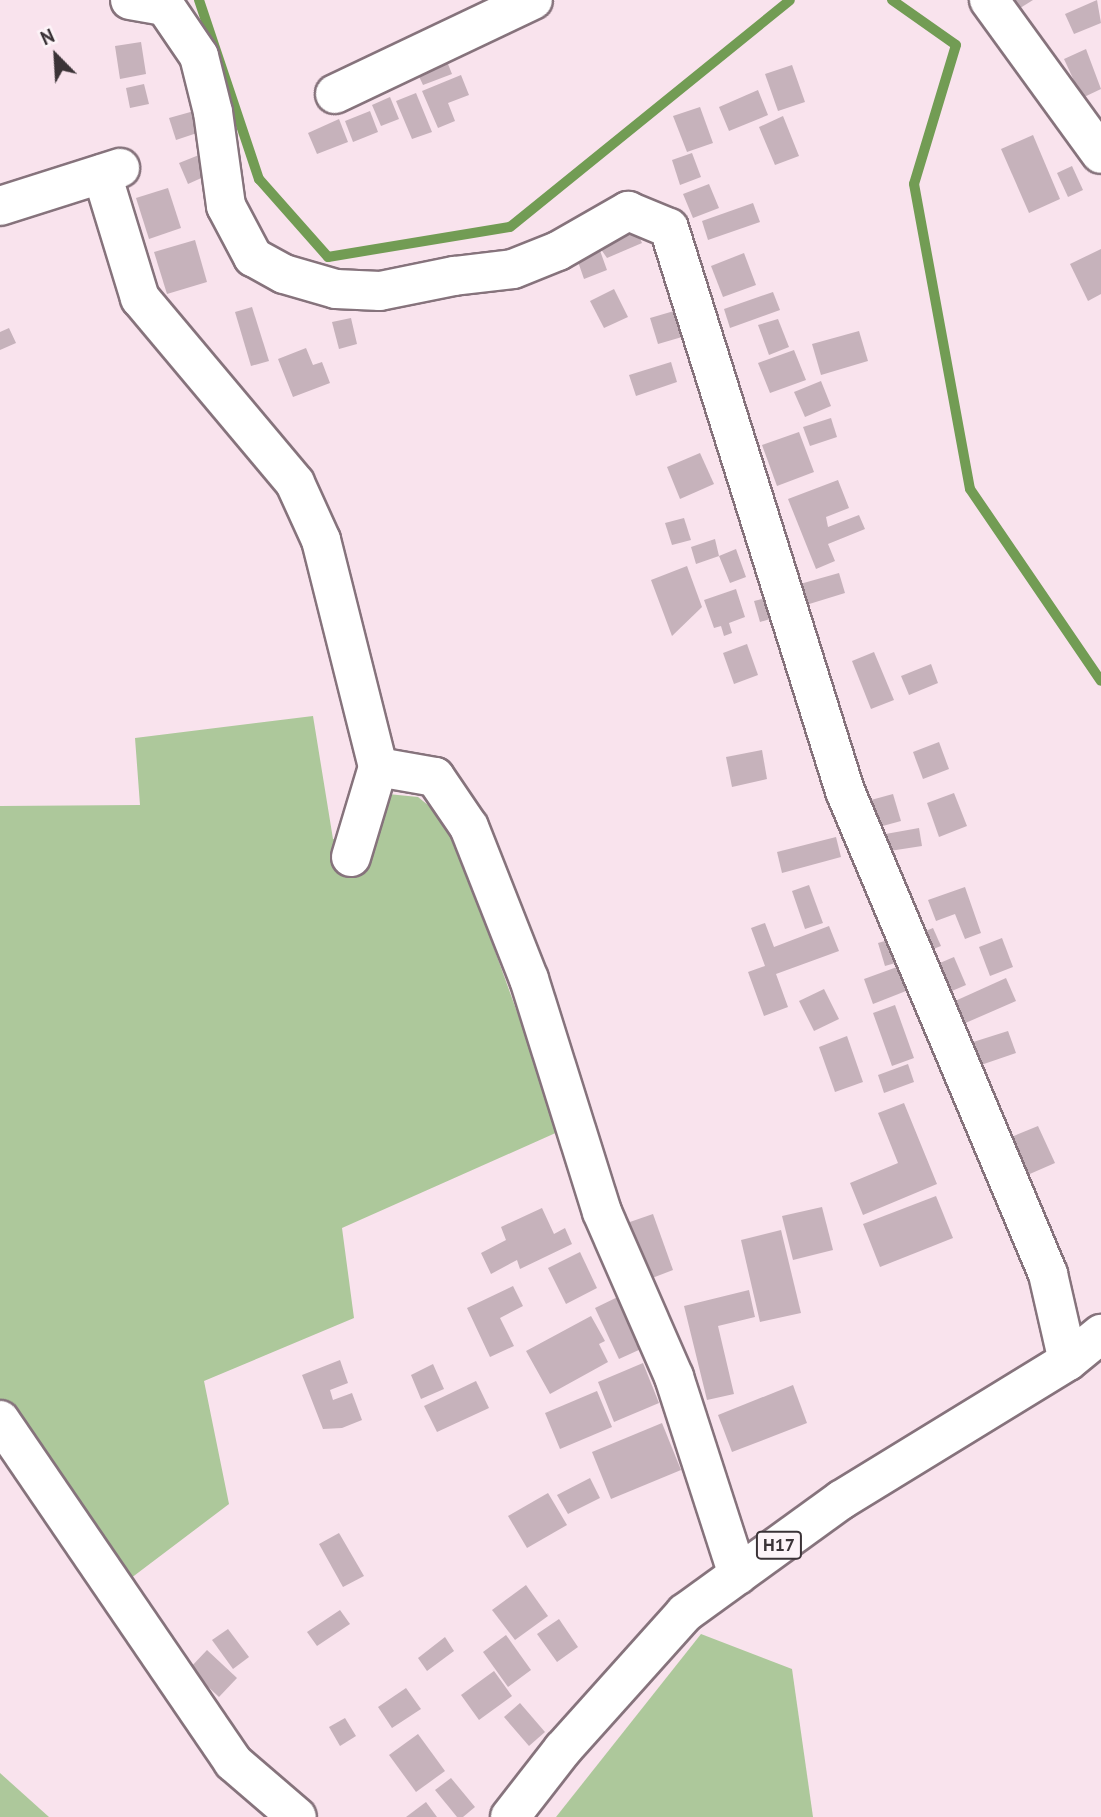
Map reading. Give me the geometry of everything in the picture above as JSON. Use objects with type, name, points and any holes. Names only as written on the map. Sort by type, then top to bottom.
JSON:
[{"type":"street","points":[[130,0],[165,6],[199,56],[213,112],[226,206],[253,257],[284,274],[337,289],[380,291],[454,276],[513,269],[558,251],[628,211],[669,228],[845,791],[1048,1274],[1068,1361]]},
{"type":"street","points":[[335,94],[533,0]]},
{"type":"street","points":[[989,0],[1101,154]]},
{"type":"street","points":[[0,206],[111,171],[140,298],[295,483],[321,540],[378,767],[351,857]]},
{"type":"street","points":[[378,767],[435,777],[469,827],[529,979],[602,1212],[674,1377],[737,1575]]},
{"type":"street","name":"H17","points":[[510,1817],[563,1749],[685,1613],[841,1500],[1068,1361],[1101,1334]]},
{"type":"street","points":[[0,1420],[233,1762],[297,1817]]},
{"type":"green space","points":[[313,716],[333,839],[372,842],[388,794],[418,797],[448,821],[560,1131],[342,1228],[354,1318],[204,1381],[229,1504],[106,1597],[0,1445],[0,806],[140,805],[135,738]]},
{"type":"green space","points":[[701,1634],[792,1669],[813,1817],[556,1817]]},
{"type":"green space","points":[[0,1773],[49,1817],[0,1817]]},
{"type":"building","points":[[1012,0],[1033,0],[1017,10]]},
{"type":"building","points":[[1097,0],[1101,23],[1074,34],[1065,14]]},
{"type":"building","points":[[141,42],[146,74],[120,79],[115,46]]},
{"type":"building","points":[[1086,49],[1101,89],[1082,98],[1064,59]]},
{"type":"building","points":[[446,59],[452,74],[423,85],[416,70]]},
{"type":"building","points":[[792,65],[805,102],[778,111],[765,74]]},
{"type":"building","points":[[461,75],[469,95],[448,103],[455,121],[438,128],[422,91]]},
{"type":"building","points":[[144,84],[149,104],[130,108],[126,88]]},
{"type":"building","points":[[758,90],[768,115],[729,131],[719,107]]},
{"type":"building","points":[[416,93],[432,132],[412,139],[396,101]]},
{"type":"building","points":[[390,97],[399,119],[381,126],[372,105]]},
{"type":"building","points":[[700,107],[713,143],[687,152],[673,116]]},
{"type":"building","points":[[194,111],[200,132],[176,140],[169,118]]},
{"type":"building","points":[[370,111],[378,132],[353,142],[345,121]]},
{"type":"building","points":[[783,116],[799,156],[775,165],[759,127]]},
{"type":"building","points":[[339,119],[348,142],[317,154],[308,133]]},
{"type":"building","points":[[1033,135],[1060,199],[1029,213],[1001,149]]},
{"type":"building","points":[[692,153],[701,177],[680,185],[672,160]]},
{"type":"building","points":[[199,155],[208,175],[188,184],[179,163]]},
{"type":"building","points":[[1072,166],[1083,190],[1068,197],[1057,173]]},
{"type":"building","points":[[709,184],[719,208],[693,218],[683,194]]},
{"type":"building","points":[[168,188],[181,228],[149,239],[136,198]]},
{"type":"building","points":[[753,203],[760,222],[708,240],[702,221]]},
{"type":"building","points":[[635,227],[642,243],[607,258],[598,245],[607,270],[584,279],[575,253]]},
{"type":"building","points":[[195,240],[207,282],[167,294],[154,252]]},
{"type":"building","points":[[1101,249],[1101,294],[1088,301],[1070,264]]},
{"type":"building","points":[[744,253],[756,285],[723,297],[711,266]]},
{"type":"building","points":[[614,289],[628,317],[604,328],[590,301]]},
{"type":"building","points":[[773,292],[780,310],[730,328],[724,309]]},
{"type":"building","points":[[252,307],[269,361],[251,366],[235,312]]},
{"type":"building","points":[[674,311],[682,337],[658,344],[650,318]]},
{"type":"building","points":[[351,318],[357,344],[339,349],[332,322]]},
{"type":"building","points":[[778,319],[789,347],[769,355],[758,325]]},
{"type":"building","points":[[9,328],[16,343],[0,350],[0,332]]},
{"type":"building","points":[[859,331],[868,361],[821,375],[812,344]]},
{"type":"building","points":[[306,348],[313,365],[322,362],[330,383],[293,397],[278,359]]},
{"type":"building","points":[[794,350],[806,380],[770,393],[758,363]]},
{"type":"building","points":[[671,362],[677,382],[636,396],[629,375]]},
{"type":"building","points":[[821,381],[831,406],[805,417],[794,392]]},
{"type":"building","points":[[831,418],[837,437],[810,446],[803,427]]},
{"type":"building","points":[[799,432],[814,472],[777,486],[762,445]]},
{"type":"building","points":[[700,453],[714,484],[680,499],[667,467]]},
{"type":"building","points":[[838,480],[849,508],[826,517],[828,527],[859,515],[865,529],[828,544],[835,561],[816,569],[788,499]]},
{"type":"building","points":[[684,518],[691,540],[672,545],[665,523]]},
{"type":"building","points":[[715,539],[719,556],[696,564],[691,547]]},
{"type":"building","points":[[736,549],[746,577],[730,583],[719,556]]},
{"type":"building","points":[[687,566],[702,607],[672,636],[651,580]]},
{"type":"building","points":[[839,573],[845,593],[806,605],[800,584]]},
{"type":"building","points":[[736,589],[745,617],[729,623],[732,633],[724,636],[721,626],[714,628],[704,600]]},
{"type":"building","points":[[778,595],[783,615],[760,622],[754,601]]},
{"type":"building","points":[[747,644],[758,675],[734,684],[723,653]]},
{"type":"building","points":[[874,652],[894,700],[871,709],[852,661]]},
{"type":"building","points":[[931,664],[938,683],[909,695],[901,676]]},
{"type":"building","points":[[939,742],[949,769],[923,779],[913,752]]},
{"type":"building","points":[[762,750],[767,779],[732,787],[726,757]]},
{"type":"building","points":[[954,793],[967,826],[939,837],[927,803]]},
{"type":"building","points":[[893,794],[901,821],[879,827],[871,800]]},
{"type":"building","points":[[919,828],[922,846],[883,852],[880,835]]},
{"type":"building","points":[[836,837],[841,857],[782,873],[777,852]]},
{"type":"building","points":[[809,885],[823,923],[805,929],[792,891]]},
{"type":"building","points":[[965,887],[981,933],[965,939],[955,914],[936,921],[928,900]]},
{"type":"building","points":[[765,923],[774,947],[829,926],[839,951],[776,974],[788,1007],[764,1016],[748,972],[765,966],[751,928]]},
{"type":"building","points":[[933,928],[941,946],[918,955],[911,937]]},
{"type":"building","points":[[902,936],[909,959],[885,966],[878,943]]},
{"type":"building","points":[[1002,938],[1013,967],[990,976],[979,947]]},
{"type":"building","points":[[954,957],[966,985],[940,996],[928,968]]},
{"type":"building","points":[[897,967],[906,991],[873,1004],[864,979]]},
{"type":"building","points":[[1006,978],[1016,1001],[954,1028],[944,1006]]},
{"type":"building","points":[[824,989],[839,1019],[814,1031],[799,1001]]},
{"type":"building","points":[[895,1005],[914,1058],[892,1066],[873,1013]]},
{"type":"building","points":[[1008,1031],[1016,1053],[978,1066],[970,1043]]},
{"type":"building","points":[[847,1036],[863,1082],[835,1092],[819,1047]]},
{"type":"building","points":[[908,1064],[914,1082],[884,1093],[878,1075]]},
{"type":"building","points":[[904,1103],[937,1184],[863,1215],[850,1183],[898,1163],[878,1113]]},
{"type":"building","points":[[1038,1126],[1055,1163],[1014,1181],[997,1143]]},
{"type":"building","points":[[936,1196],[953,1238],[880,1267],[863,1224]]},
{"type":"building","points":[[822,1207],[833,1250],[793,1260],[782,1216]]},
{"type":"building","points":[[542,1208],[554,1234],[565,1228],[572,1244],[520,1269],[517,1260],[491,1274],[481,1253],[506,1240],[501,1227]]},
{"type":"building","points":[[653,1214],[673,1270],[647,1280],[627,1223]]},
{"type":"building","points":[[781,1230],[801,1313],[760,1322],[741,1240]]},
{"type":"building","points":[[580,1252],[597,1288],[566,1304],[548,1268]]},
{"type":"building","points":[[513,1286],[523,1306],[500,1318],[514,1346],[490,1357],[467,1308]]},
{"type":"building","points":[[749,1290],[755,1317],[718,1326],[734,1394],[707,1400],[684,1306]]},
{"type":"building","points":[[628,1292],[652,1344],[619,1359],[595,1308]]},
{"type":"building","points":[[591,1316],[605,1341],[599,1344],[608,1362],[550,1394],[526,1351]]},
{"type":"building","points":[[340,1360],[348,1383],[330,1390],[333,1400],[352,1393],[362,1420],[342,1428],[323,1429],[302,1375]]},
{"type":"building","points":[[643,1363],[659,1403],[614,1422],[598,1382]]},
{"type":"building","points":[[433,1364],[444,1389],[421,1399],[411,1375]]},
{"type":"building","points":[[476,1381],[489,1408],[437,1432],[424,1406]]},
{"type":"building","points":[[793,1385],[807,1423],[732,1452],[718,1415]]},
{"type":"building","points":[[597,1391],[612,1427],[560,1449],[545,1413]]},
{"type":"building","points":[[662,1423],[681,1470],[611,1499],[592,1452]]},
{"type":"building","points":[[590,1478],[600,1498],[568,1514],[557,1495]]},
{"type":"building","points":[[548,1493],[567,1525],[527,1548],[508,1516]]},
{"type":"building","points":[[339,1533],[364,1576],[343,1587],[319,1544]]},
{"type":"building","points":[[526,1585],[548,1616],[515,1640],[492,1610]]},
{"type":"building","points":[[340,1610],[350,1624],[317,1646],[307,1632]]},
{"type":"building","points":[[559,1619],[578,1647],[557,1662],[537,1634]]},
{"type":"building","points":[[228,1629],[249,1657],[233,1669],[212,1640]]},
{"type":"building","points":[[506,1635],[531,1670],[508,1687],[483,1652]]},
{"type":"building","points":[[445,1637],[454,1651],[427,1671],[418,1658]]},
{"type":"building","points":[[207,1650],[237,1678],[219,1697],[189,1669]]},
{"type":"building","points":[[494,1671],[512,1696],[479,1720],[461,1695]]},
{"type":"building","points":[[406,1688],[421,1709],[392,1728],[378,1707]]},
{"type":"building","points":[[520,1703],[545,1732],[529,1746],[504,1717]]},
{"type":"building","points":[[345,1718],[356,1736],[340,1746],[329,1727]]},
{"type":"building","points":[[418,1734],[445,1771],[416,1792],[389,1755]]},
{"type":"building","points":[[451,1778],[475,1807],[463,1817],[457,1817],[435,1790]]},
{"type":"building","points":[[426,1802],[437,1817],[406,1817]]},
{"type":"waterway","points":[[199,0],[259,179],[328,257],[510,227],[790,0]]},
{"type":"waterway","points":[[892,0],[956,45],[914,184],[970,489],[1101,681]]}]
